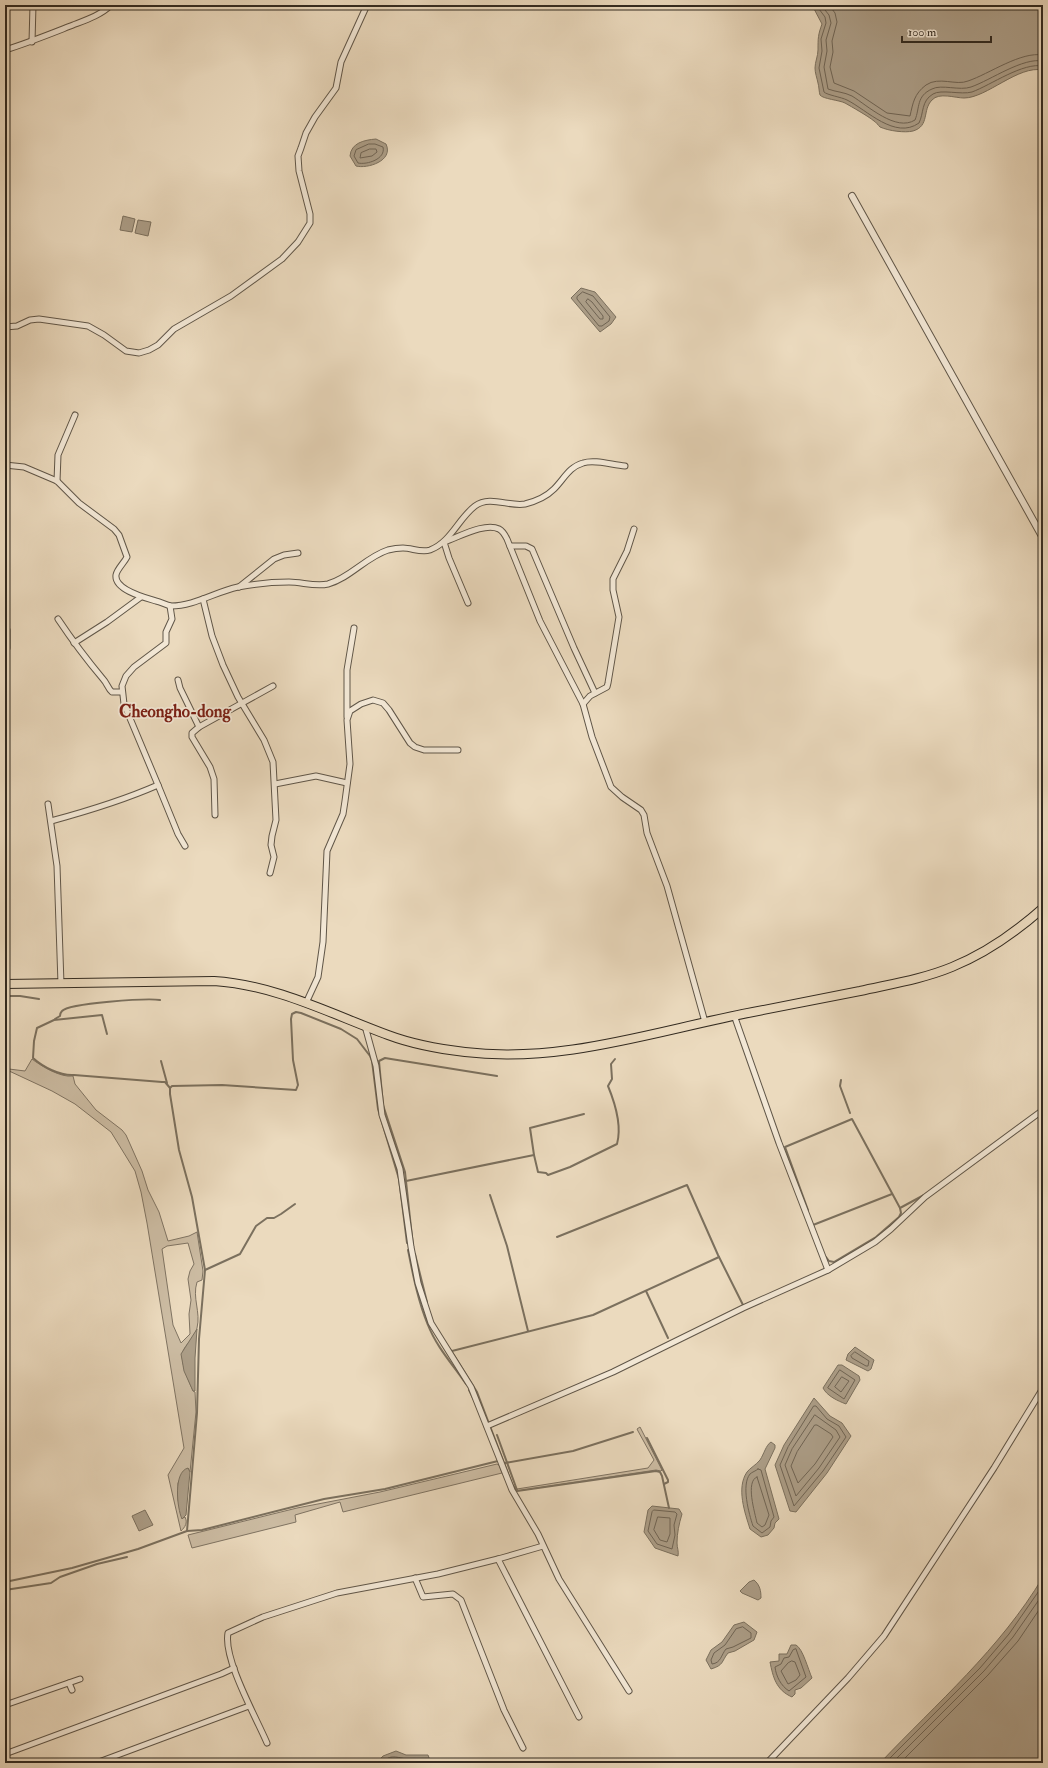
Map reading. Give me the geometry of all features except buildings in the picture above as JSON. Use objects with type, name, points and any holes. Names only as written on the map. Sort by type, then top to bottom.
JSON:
[{"type":"main road","points":[[5,984],[232,982],[257,987],[306,1003],[390,1036],[465,1052],[527,1054],[570,1050],[734,1015],[907,981],[951,968],[981,954],[1003,940],[1043,908]]},
{"type":"street","points":[[32,42],[33,5]]},
{"type":"street","points":[[5,50],[32,42],[105,12],[111,5]]},
{"type":"street","points":[[5,327],[17,326],[30,320],[39,319],[88,326],[104,335],[126,352],[144,352],[158,345],[174,329],[230,296],[282,259],[298,242],[310,223],[310,214],[299,171],[298,156],[306,133],[315,117],[336,88],[342,62],[367,5]]},
{"type":"street","points":[[852,196],[1043,538]]},
{"type":"street","points":[[56,481],[58,455],[75,415]]},
{"type":"street","points":[[444,542],[465,516],[483,502],[494,501],[520,505],[536,501],[554,489],[572,468],[584,463],[604,463],[625,466]]},
{"type":"street","points":[[5,465],[24,467],[56,481],[79,504],[114,528],[119,535],[127,557],[115,577],[120,584],[125,589],[141,597],[170,606],[203,599],[238,587],[289,582],[320,586],[329,584],[388,550],[403,548],[428,551],[444,542],[486,526],[499,528],[503,531],[540,621],[578,698],[583,704],[592,737],[611,787],[622,797],[641,810],[644,815],[647,833],[667,886],[705,1022]]},
{"type":"street","points":[[583,704],[595,693],[607,687],[619,616],[613,590],[613,579],[627,551],[634,529]]},
{"type":"street","points":[[444,542],[449,558],[468,603]]},
{"type":"street","points":[[510,546],[526,546],[532,549],[574,648],[595,693]]},
{"type":"street","points":[[238,587],[274,559],[284,555],[298,553]]},
{"type":"street","points":[[74,643],[107,622],[141,597]]},
{"type":"street","points":[[203,599],[212,636],[223,665],[242,704],[269,751],[273,762],[276,820],[271,845],[274,857],[270,872]]},
{"type":"street","points":[[170,606],[172,619],[166,632],[166,643],[134,667],[126,676],[122,686],[122,692],[124,704],[173,824],[185,846]]},
{"type":"street","points":[[58,619],[74,643],[105,682],[109,690],[112,692],[122,692]]},
{"type":"street","points":[[306,1003],[318,977],[323,942],[327,851],[343,814],[347,783],[350,753],[347,720],[347,670],[354,628]]},
{"type":"street","points":[[5,648],[7,648],[6,630]]},
{"type":"street","points":[[178,680],[180,688],[198,727]]},
{"type":"street","points":[[215,815],[214,779],[206,760],[192,737],[192,732],[198,727],[273,686]]},
{"type":"street","points":[[347,720],[350,711],[361,704],[373,700],[383,703],[403,733],[415,747],[424,750],[458,750]]},
{"type":"street","points":[[275,784],[316,776],[347,783]]},
{"type":"street","points":[[51,821],[91,810],[158,785]]},
{"type":"street","points":[[48,804],[58,872],[61,984]]},
{"type":"street","points":[[734,1015],[776,1136],[828,1270]]},
{"type":"street","points":[[365,1026],[376,1066],[382,1115],[400,1169],[411,1247],[426,1311],[435,1332],[471,1388],[488,1426],[512,1490],[543,1546],[559,1580],[629,1690]]},
{"type":"street","points":[[488,1426],[612,1372],[743,1308],[828,1270],[875,1242],[925,1197],[1043,1110]]},
{"type":"street","points":[[767,1763],[848,1678],[884,1636],[994,1468],[1043,1388]]},
{"type":"street","points":[[267,1743],[249,1706],[234,1668],[227,1640],[228,1633],[263,1616],[337,1593],[416,1578],[498,1559],[543,1546]]},
{"type":"street","points":[[498,1559],[580,1717]]},
{"type":"street","points":[[416,1578],[423,1597],[453,1594],[461,1600],[504,1710],[523,1748]]},
{"type":"street","points":[[5,1754],[234,1668]]},
{"type":"street","points":[[5,1705],[80,1679]]},
{"type":"street","points":[[69,1683],[72,1690]]},
{"type":"street","points":[[96,1763],[249,1706]]},
{"type":"shaded area","points":[[32,1059],[57,1073],[73,1076],[75,1084],[96,1110],[122,1130],[126,1135],[142,1171],[148,1190],[159,1212],[168,1241],[189,1236],[197,1232],[203,1271],[202,1280],[197,1282],[195,1294],[198,1322],[195,1334],[182,1353],[183,1364],[187,1376],[193,1391],[195,1392],[196,1412],[190,1472],[188,1468],[178,1483],[178,1500],[183,1518],[185,1517],[186,1521],[185,1526],[181,1531],[168,1475],[184,1448],[147,1223],[135,1171],[111,1132],[75,1104],[52,1091],[7,1070],[25,1071]],"holes":[[[188,1243],[194,1264],[188,1279],[191,1300],[189,1314],[190,1334],[181,1343],[173,1325],[162,1249],[167,1246]]]},
{"type":"shaded area","points":[[640,1427],[662,1470],[661,1471],[656,1470],[517,1491],[517,1489],[648,1468],[654,1460],[637,1429]]},
{"type":"shaded area","points":[[497,1464],[499,1465],[502,1473],[343,1512],[340,1502],[295,1515],[296,1522],[192,1548],[188,1535],[297,1508],[380,1492]]},
{"type":"water","points":[[812,5],[1043,5],[1043,70],[1023,72],[973,97],[964,98],[939,96],[932,100],[929,104],[924,122],[918,129],[906,132],[888,130],[880,127],[876,122],[845,103],[824,98],[820,95],[815,72],[815,64],[818,52],[818,37],[822,24]]},
{"type":"water","points":[[376,139],[386,144],[386,155],[383,159],[372,165],[361,167],[356,166],[350,156],[353,148],[363,141]]},
{"type":"water","points":[[123,216],[135,219],[132,232],[120,230]]},
{"type":"water","points":[[138,220],[151,222],[148,236],[135,233]]},
{"type":"water","points":[[581,288],[595,292],[616,317],[611,324],[600,332],[571,298]]},
{"type":"water","points":[[197,1329],[195,1391],[193,1391],[184,1371],[181,1354]]},
{"type":"water","points":[[855,1347],[874,1360],[871,1369],[868,1371],[846,1360],[848,1354]]},
{"type":"water","points":[[838,1365],[842,1365],[859,1376],[860,1380],[846,1404],[830,1396],[823,1388]]},
{"type":"water","points":[[814,1398],[830,1416],[842,1423],[851,1436],[827,1473],[796,1512],[790,1511],[775,1465],[784,1445]]},
{"type":"water","points":[[771,1442],[775,1445],[775,1448],[765,1469],[779,1519],[768,1535],[761,1537],[750,1529],[742,1500],[742,1485],[747,1472],[760,1460],[766,1447]]},
{"type":"water","points":[[188,1468],[190,1472],[186,1515],[182,1519],[178,1499],[178,1483],[183,1471]]},
{"type":"water","points":[[652,1506],[679,1509],[682,1514],[677,1536],[678,1556],[655,1548],[644,1532],[648,1510]]},
{"type":"water","points":[[145,1510],[153,1525],[139,1531],[132,1516]]},
{"type":"water","points":[[1043,1577],[1043,1763],[880,1763],[988,1652],[1026,1603]]},
{"type":"water","points":[[754,1580],[758,1584],[760,1591],[761,1598],[758,1600],[740,1591],[749,1582]]},
{"type":"water","points":[[744,1622],[757,1632],[754,1640],[735,1651],[728,1653],[720,1665],[711,1669],[706,1660],[711,1650],[722,1642],[734,1625]]},
{"type":"water","points":[[791,1645],[796,1645],[799,1647],[812,1678],[801,1688],[795,1690],[795,1694],[792,1697],[782,1691],[779,1687],[772,1673],[770,1662],[779,1661],[779,1654],[787,1654]]},
{"type":"water","points":[[396,1751],[406,1755],[428,1755],[431,1763],[379,1763],[379,1760],[383,1756]]},
{"type":"waterway","points":[[5,996],[20,996],[39,999]]},
{"type":"waterway","points":[[55,1019],[60,1016],[62,1011],[68,1008],[93,1003],[126,1000],[160,1000]]},
{"type":"waterway","points":[[5,1582],[72,1568],[138,1549],[187,1531],[197,1413],[199,1339],[205,1270],[192,1197],[179,1150],[170,1094],[170,1088],[172,1086],[222,1085],[296,1090],[298,1085],[293,1060],[291,1019],[292,1014],[296,1012],[341,1029],[357,1039],[372,1061],[378,1109],[399,1179],[407,1243]]},
{"type":"waterway","points":[[107,1034],[102,1015],[54,1020],[37,1028],[34,1041],[33,1058],[47,1068],[63,1074],[165,1082],[170,1088]]},
{"type":"waterway","points":[[413,1246],[405,1172],[383,1105],[379,1061],[385,1058],[497,1076]]},
{"type":"waterway","points":[[534,1155],[538,1172],[546,1173],[548,1175],[570,1167],[617,1144],[619,1130],[618,1122],[608,1086],[612,1079],[611,1064],[615,1059]]},
{"type":"waterway","points":[[161,1061],[167,1083]]},
{"type":"waterway","points":[[841,1080],[840,1086],[850,1113]]},
{"type":"waterway","points":[[406,1181],[534,1155],[530,1128],[584,1114]]},
{"type":"waterway","points":[[808,1210],[785,1147],[852,1119],[900,1208]]},
{"type":"waterway","points":[[557,1237],[687,1185],[718,1255],[743,1305]]},
{"type":"waterway","points":[[813,1225],[892,1194]]},
{"type":"waterway","points":[[490,1195],[507,1246],[528,1331]]},
{"type":"waterway","points":[[826,1257],[829,1261],[834,1262],[876,1237],[899,1217],[901,1213],[900,1208],[924,1195]]},
{"type":"waterway","points":[[205,1270],[240,1254],[256,1226],[267,1218],[274,1218],[295,1204]]},
{"type":"waterway","points":[[408,1250],[424,1316],[431,1333],[466,1384]]},
{"type":"waterway","points":[[415,1254],[427,1302]]},
{"type":"waterway","points":[[452,1351],[593,1315],[719,1257]]},
{"type":"waterway","points":[[646,1291],[668,1338]]},
{"type":"waterway","points":[[450,1349],[477,1392],[512,1484],[517,1491],[656,1471],[660,1472],[662,1476],[669,1508]]},
{"type":"waterway","points":[[469,1390],[474,1400]]},
{"type":"waterway","points":[[505,1463],[573,1451],[633,1432]]},
{"type":"waterway","points":[[497,1435],[517,1490]]},
{"type":"waterway","points":[[647,1438],[668,1480],[668,1482],[664,1484]]},
{"type":"waterway","points":[[187,1531],[202,1530],[324,1499],[385,1489],[498,1460]]},
{"type":"waterway","points":[[5,1590],[51,1583],[60,1577],[97,1564],[127,1557]]},
{"type":"district","name":"Cheongho-dong","points":[[175,711]]}]
